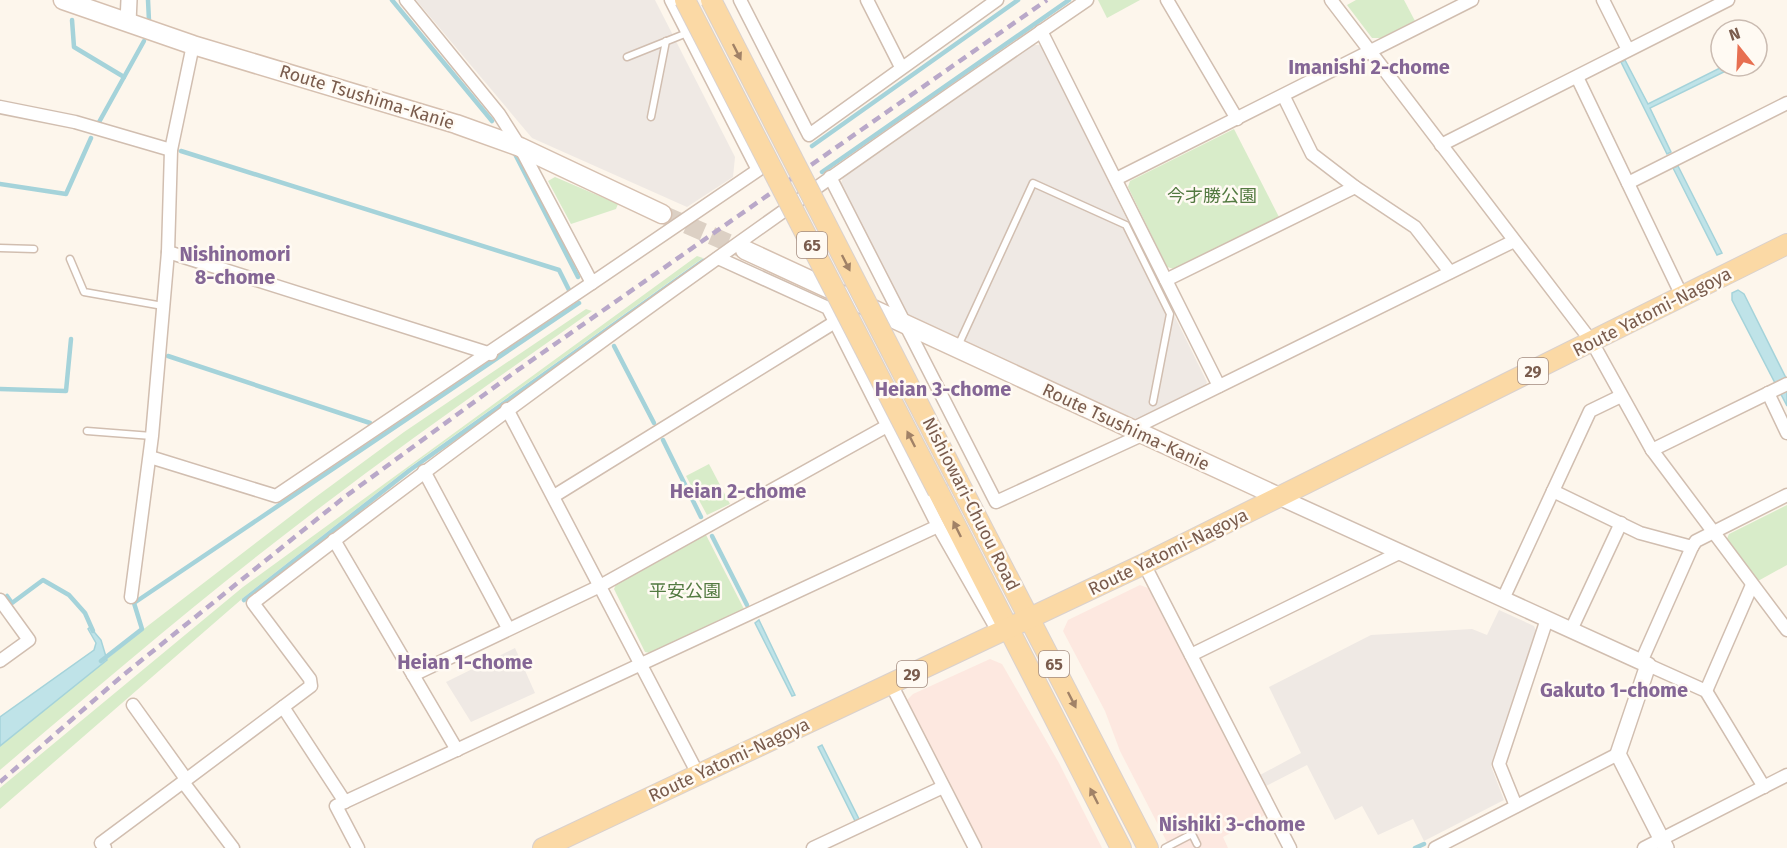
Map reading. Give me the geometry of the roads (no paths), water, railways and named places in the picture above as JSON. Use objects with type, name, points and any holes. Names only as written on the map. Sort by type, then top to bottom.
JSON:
[{"type":"main road","name":"Route Tsushima-Kanie","points":[[63,0],[193,45],[456,124],[520,147],[662,214]]},
{"type":"main road","name":"Nishiowari-Chuou Road","points":[[685,0],[938,491],[1003,631],[1121,848]]},
{"type":"main road","name":"Nishiowari-Chuou Road","points":[[711,0],[1148,848]]},
{"type":"main road","name":"Route Yatomi-Nagoya","points":[[545,848],[1144,564],[1787,244]]},
{"type":"main road","name":"Route Tsushima-Kanie","points":[[745,250],[1279,497]]},
{"type":"street","points":[[128,22],[129,0]]},
{"type":"street","points":[[405,0],[500,114],[592,283]]},
{"type":"street","points":[[150,457],[276,496],[490,354],[758,170],[671,0]]},
{"type":"street","points":[[740,0],[809,135],[997,0]]},
{"type":"street","points":[[867,0],[901,67]]},
{"type":"street","points":[[100,846],[311,686],[310,679],[253,603],[507,409],[830,177],[1087,0]]},
{"type":"street","points":[[1167,0],[1238,119]]},
{"type":"street","points":[[1330,0],[1592,342],[1652,450],[1787,630]]},
{"type":"street","points":[[1116,179],[1284,97],[1472,0]]},
{"type":"street","points":[[1603,0],[1628,50]]},
{"type":"street","points":[[1441,145],[1728,0]]},
{"type":"street","points":[[1041,31],[1219,386]]},
{"type":"street","points":[[131,597],[152,436],[168,252],[171,150],[193,45]]},
{"type":"street","points":[[1577,76],[1682,296]]},
{"type":"street","points":[[1284,97],[1312,154],[1354,187],[1415,227],[1450,273]]},
{"type":"street","points":[[1628,183],[1787,103]]},
{"type":"street","points":[[0,107],[75,122],[171,150]]},
{"type":"street","points":[[830,177],[996,502],[1138,432],[1219,386],[1514,241]]},
{"type":"street","points":[[1166,280],[1354,187]]},
{"type":"street","points":[[168,252],[490,354]]},
{"type":"street","points":[[718,258],[828,308],[938,526],[1003,631]]},
{"type":"street","points":[[554,496],[835,322]]},
{"type":"street","points":[[1652,450],[1787,384]]},
{"type":"street","points":[[1771,392],[1787,433]]},
{"type":"street","points":[[1503,599],[1590,411],[1621,396]]},
{"type":"street","points":[[507,409],[698,774]]},
{"type":"street","points":[[413,675],[600,586],[887,426]]},
{"type":"street","points":[[424,471],[508,628]]},
{"type":"street","points":[[1553,491],[1640,532],[1692,547]]},
{"type":"street","points":[[1664,843],[1618,753],[1644,663],[1696,541],[1787,495]]},
{"type":"street","points":[[1279,497],[1706,691],[1764,787]]},
{"type":"street","points":[[1571,630],[1621,523]]},
{"type":"street","points":[[358,848],[336,806],[642,666],[938,526]]},
{"type":"street","points":[[334,540],[456,750]]},
{"type":"street","points":[[1191,655],[1401,552]]},
{"type":"street","points":[[1144,564],[1290,848]]},
{"type":"street","points":[[1706,691],[1752,585]]},
{"type":"street","points":[[0,600],[29,640],[0,661]]},
{"type":"street","points":[[1516,806],[1499,765],[1547,619]]},
{"type":"street","points":[[891,684],[975,848]]},
{"type":"street","points":[[133,705],[233,848]]},
{"type":"street","points":[[283,707],[345,802]]},
{"type":"street","points":[[1436,848],[1618,753]]},
{"type":"street","points":[[1644,848],[1664,843],[1787,775]]},
{"type":"street","points":[[813,848],[943,787]]},
{"type":"lane","points":[[627,57],[688,32]]},
{"type":"lane","points":[[651,117],[666,41]]},
{"type":"lane","points":[[956,349],[1034,183],[1126,225],[1170,314],[1153,402]]},
{"type":"lane","points":[[0,248],[34,249]]},
{"type":"lane","points":[[70,259],[84,292],[163,306]]},
{"type":"lane","points":[[87,431],[152,436]]},
{"type":"lane","points":[[1165,848],[1192,834],[1197,844]]},
{"type":"water","points":[[1625,60],[1648,104],[1709,74],[1709,78],[1711,78],[1650,108],[1671,152],[1667,154],[1621,62]]},
{"type":"water","points":[[1678,166],[1722,253],[1717,255],[1673,168]]},
{"type":"water","points":[[1738,290],[1744,294],[1787,380],[1787,406],[1732,300],[1732,293]]},
{"type":"water","points":[[759,620],[795,695],[792,696],[755,623]]},
{"type":"water","points":[[90,627],[101,640],[107,660],[0,746],[0,717],[94,650],[96,643],[88,629]]},
{"type":"water","points":[[822,745],[859,819],[855,821],[818,747]]},
{"type":"waterway","points":[[148,0],[149,21]]},
{"type":"waterway","points":[[392,0],[492,121]]},
{"type":"waterway","points":[[812,146],[1018,0]]},
{"type":"waterway","points":[[822,172],[1069,0]]},
{"type":"waterway","points":[[72,20],[74,47],[124,77]]},
{"type":"waterway","points":[[98,124],[144,41]]},
{"type":"waterway","points":[[0,184],[66,194],[91,138]]},
{"type":"waterway","points":[[181,151],[559,270],[569,290]]},
{"type":"waterway","points":[[515,154],[578,277]]},
{"type":"waterway","points":[[244,600],[410,470],[703,261]]},
{"type":"waterway","points":[[101,661],[142,629],[134,603],[579,303]]},
{"type":"waterway","points":[[0,389],[66,391],[71,339]]},
{"type":"waterway","points":[[614,346],[654,423]]},
{"type":"waterway","points":[[168,356],[370,423]]},
{"type":"waterway","points":[[663,440],[701,517]]},
{"type":"waterway","points":[[712,536],[747,605]]},
{"type":"waterway","points":[[7,596],[12,603],[43,580],[69,595],[85,613],[93,631]]},
{"type":"waterway","points":[[1415,848],[1424,844]]},
{"type":"tunnel","points":[[662,214],[745,250]]},
{"type":"railway","points":[[0,782],[122,676],[342,499],[515,372],[1047,0]]},
{"type":"district","name":"Imanishi 2-chome","points":[[1369,67]]},
{"type":"district","name":"Nishinomori 8-chome","points":[[235,266]]},
{"type":"district","name":"Heian 3-chome","points":[[943,389]]},
{"type":"district","name":"Heian 2-chome","points":[[738,491]]},
{"type":"district","name":"Heian 1-chome","points":[[465,662]]},
{"type":"district","name":"Gakuto 1-chome","points":[[1614,690]]},
{"type":"district","name":"Nishiki 3-chome","points":[[1232,824]]},
{"type":"park label","name":"今才勝公園","points":[[1212,196]]},
{"type":"park label","name":"平安公園","points":[[685,591]]}]
